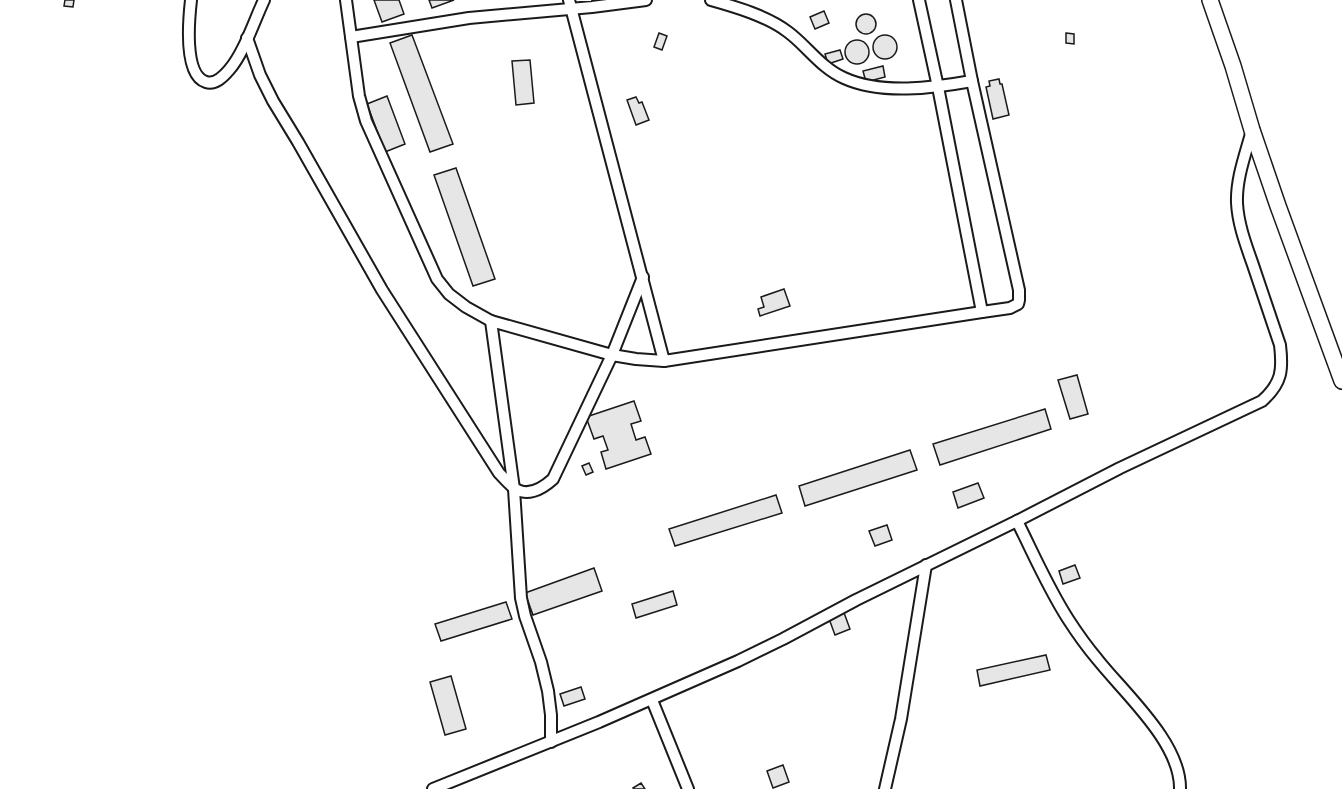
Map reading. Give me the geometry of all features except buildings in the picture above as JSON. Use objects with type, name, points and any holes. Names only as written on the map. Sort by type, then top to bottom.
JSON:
[{"type":"main road","points":[[1210,0],[1252,130],[1342,381]]},
{"type":"street","points":[[191,0],[189,48],[191,60],[200,78],[206,82],[214,82],[221,78],[235,63],[264,0]]},
{"type":"street","points":[[346,0],[358,96],[366,121],[437,279],[449,294],[491,321],[612,355],[664,362],[982,312],[1018,304],[1020,296],[956,0]]},
{"type":"street","points":[[351,37],[570,4],[646,0]]},
{"type":"street","points":[[711,0],[734,6],[787,31],[827,67],[844,78],[867,85],[893,88],[938,87],[972,81]]},
{"type":"street","points":[[919,0],[982,312]]},
{"type":"street","points":[[570,4],[664,362]]},
{"type":"street","points":[[247,38],[260,75],[273,101],[382,290],[499,473],[514,489],[525,492],[536,491],[553,479],[612,355],[643,277]]},
{"type":"street","points":[[433,789],[652,700],[783,639],[1120,468],[1263,401],[1273,392],[1278,382],[1281,357],[1280,345],[1238,218],[1237,201],[1241,171],[1252,130]]},
{"type":"street","points":[[491,321],[514,489],[521,598],[525,616],[542,662],[551,715],[551,742]]},
{"type":"street","points":[[1017,521],[1067,619],[1097,659],[1141,709],[1170,749],[1180,780],[1180,789]]},
{"type":"street","points":[[885,789],[901,719],[926,565]]},
{"type":"street","points":[[652,700],[688,789]]}]
